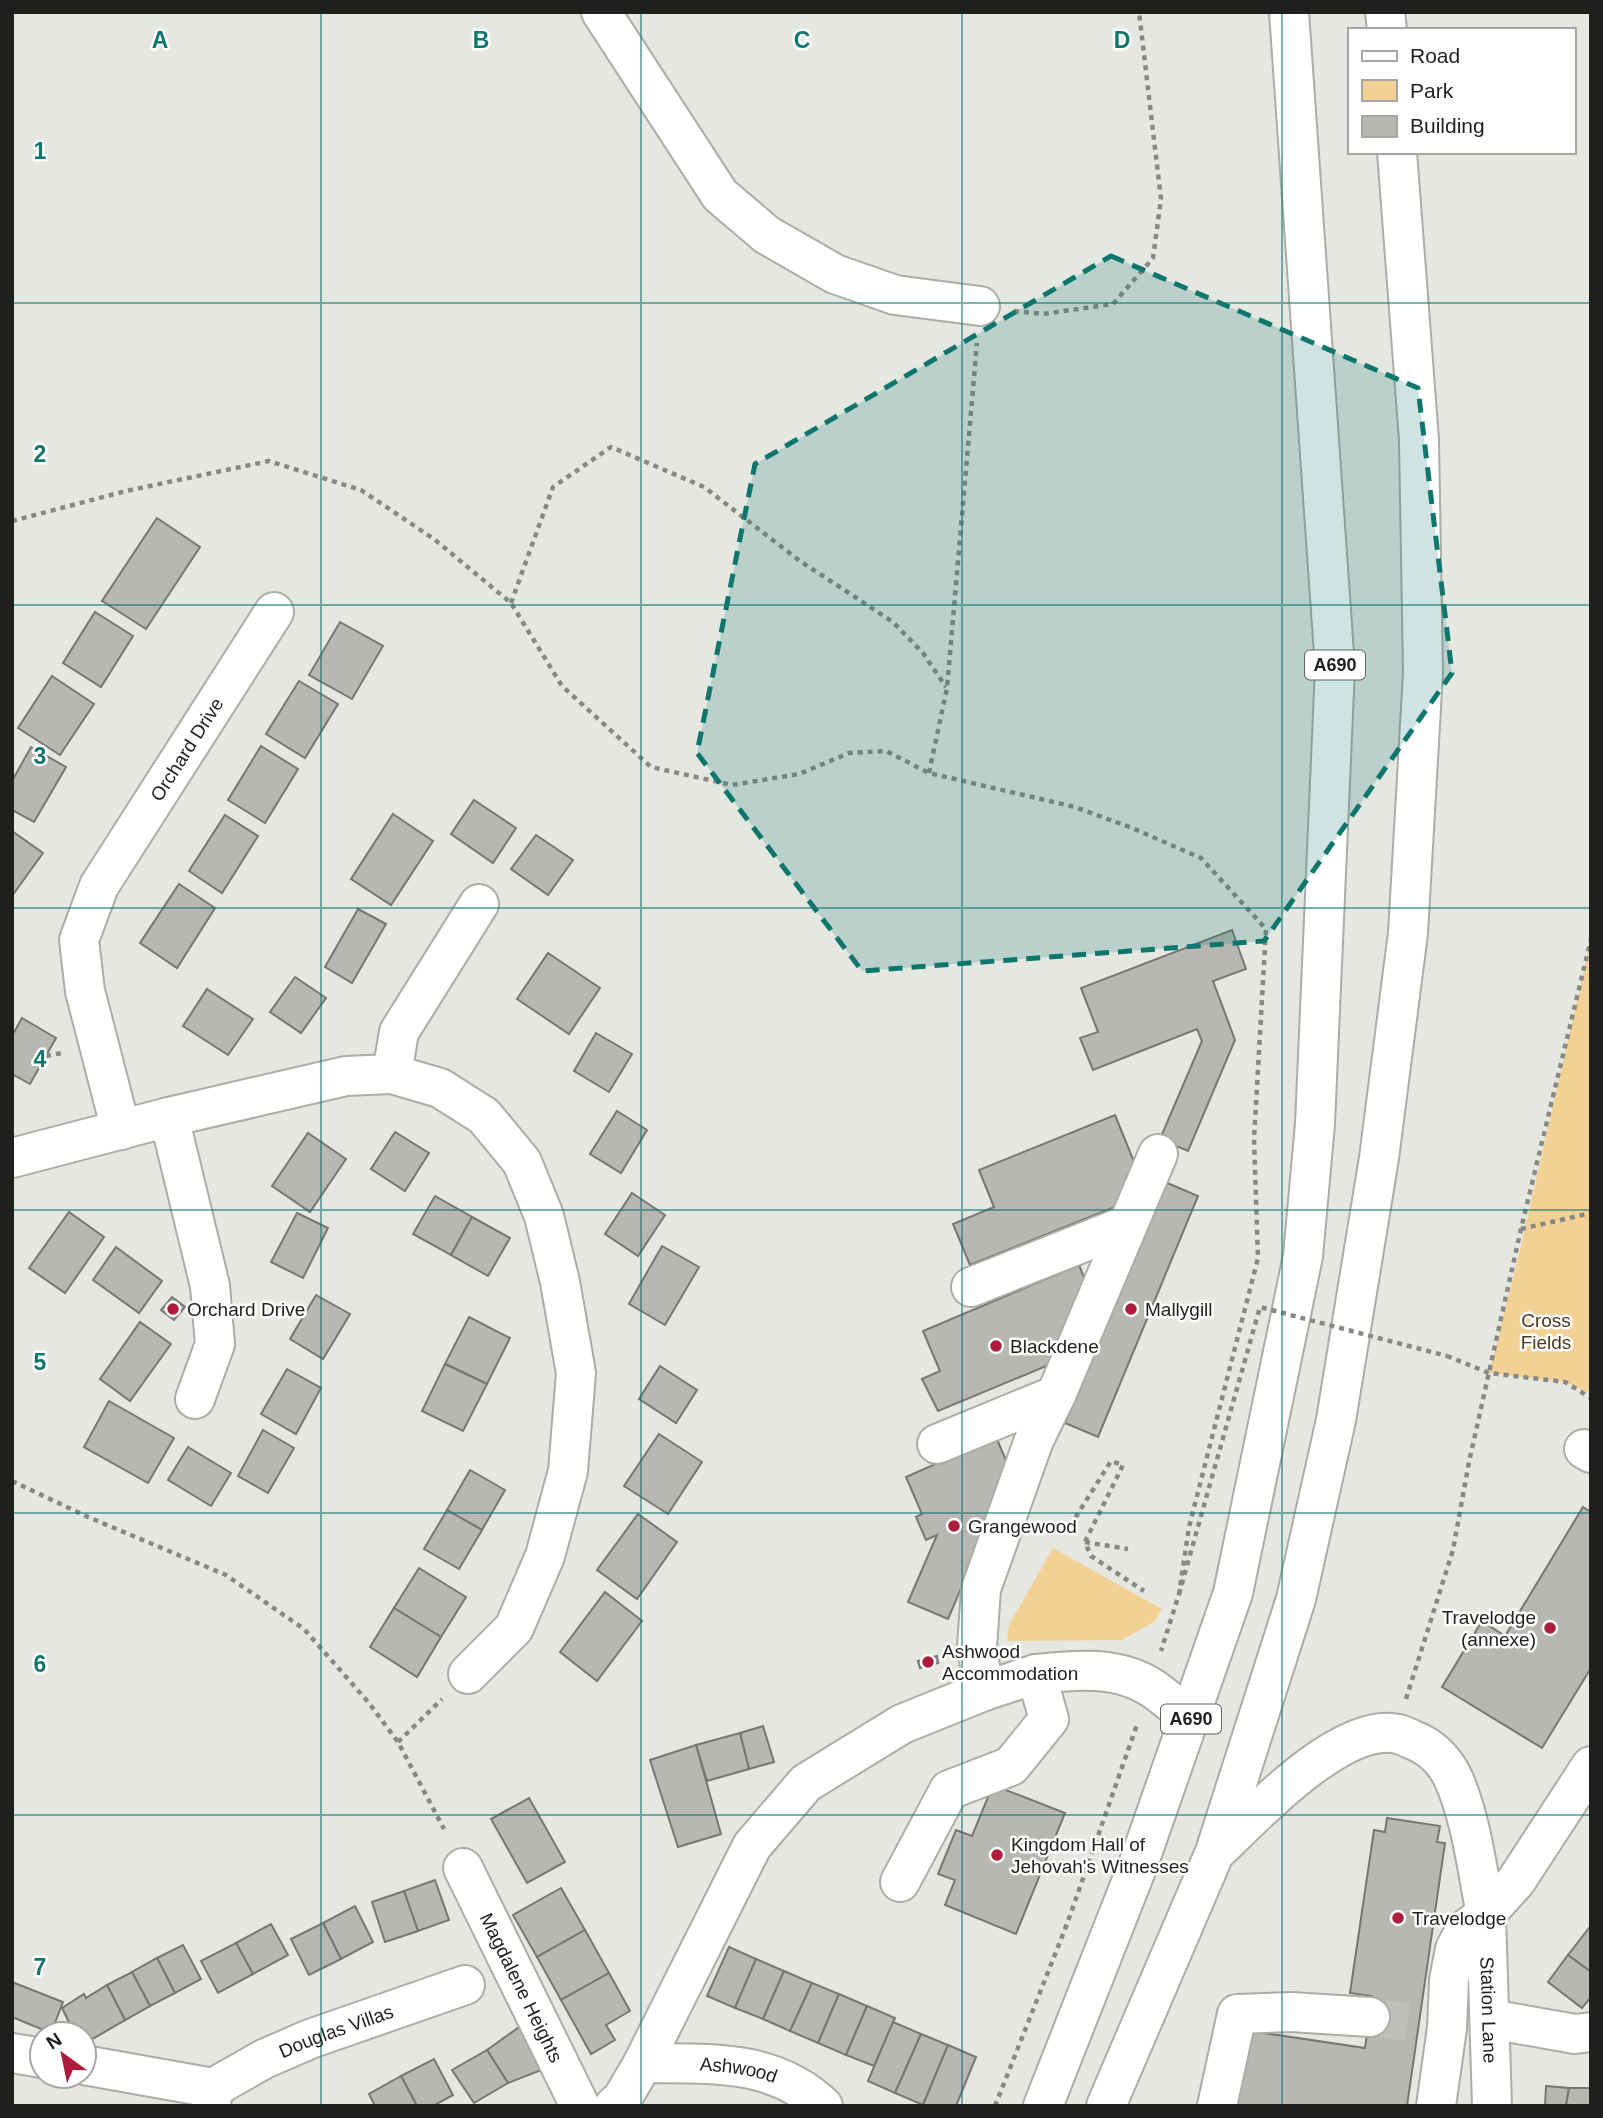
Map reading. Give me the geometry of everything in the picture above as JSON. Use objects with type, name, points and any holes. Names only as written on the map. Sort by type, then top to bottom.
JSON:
[{"type":"main road","points":[[601,12],[720,195],[767,235],[835,274],[895,295],[980,306]]},
{"type":"main road","name":"A690","points":[[1043,2106],[1138,1865],[1236,1580],[1303,1256],[1315,1124],[1335,668],[1289,12]]},
{"type":"main road","points":[[1106,2106],[1216,1852],[1296,1599],[1336,1420],[1379,1158],[1408,933],[1423,673],[1419,440],[1397,154]]},
{"type":"main road","name":"Orchard Drive","points":[[121,1130],[85,991],[79,940],[99,886],[274,612]]},
{"type":"main road","points":[[392,1074],[399,1032],[478,904]]},
{"type":"main road","points":[[12,1158],[169,1117],[346,1076],[392,1074],[440,1088],[484,1116],[522,1162],[544,1216],[560,1282],[576,1373],[568,1471],[545,1556],[514,1628],[468,1674]]},
{"type":"main road","points":[[169,1117],[211,1286],[215,1344],[195,1399]]},
{"type":"main road","points":[[984,1691],[977,1647],[981,1589],[1034,1440],[1056,1395],[1158,1154]]},
{"type":"main road","points":[[971,1287],[1128,1225]]},
{"type":"main road","points":[[937,1444],[1056,1395]]},
{"type":"main road","points":[[614,2106],[622,2099],[643,2063],[752,1846],[806,1783],[902,1724],[984,1691],[1036,1674],[1082,1669],[1121,1675],[1150,1687],[1190,1719]]},
{"type":"main road","points":[[900,1882],[949,1790],[1011,1766],[1049,1719],[1036,1674]]},
{"type":"main road","points":[[1216,1852],[1274,1796],[1314,1764],[1356,1739],[1397,1733]]},
{"type":"main road","name":"Station Lane","points":[[1397,1733],[1419,1742],[1438,1755],[1453,1779],[1466,1819],[1486,1914],[1492,2106]]},
{"type":"main road","points":[[1436,2106],[1433,2026],[1449,1980],[1455,1949],[1466,1929],[1486,1914],[1516,1881],[1591,1766]]},
{"type":"main road","name":"Magdalene Heights","points":[[463,1868],[579,2106]]},
{"type":"main road","name":"Douglas Villas","points":[[98,2069],[212,2097],[264,2059],[310,2039],[465,1985]]},
{"type":"main road","points":[[1217,2106],[1237,2014],[1291,2012],[1370,2017]]},
{"type":"main road","points":[[1490,2019],[1575,2034],[1591,2032]]},
{"type":"main road","name":"Ashwood","points":[[643,2063],[711,2064],[757,2069],[807,2090],[823,2106]]},
{"type":"path","points":[[929,773],[947,688],[980,306],[1043,314],[1113,304],[1153,258],[1161,199],[1139,12]]},
{"type":"path","points":[[511,603],[553,487],[611,447],[704,487],[800,561],[893,622],[923,653],[947,688]]},
{"type":"path","points":[[12,521],[126,491],[269,461],[361,490],[435,539],[511,603],[562,685],[651,767],[732,785],[799,774],[849,753],[886,751],[929,773],[1075,807],[1200,858],[1266,929],[1254,1139],[1258,1258],[1189,1527],[1179,1594]]},
{"type":"path","points":[[1397,1733],[1452,1550],[1521,1229],[1591,939]]},
{"type":"path","points":[[1521,1229],[1591,1213]]},
{"type":"path","points":[[995,2106],[1067,1924],[1150,1687],[1260,1307],[1447,1356],[1489,1373],[1565,1382],[1591,1398]]},
{"type":"path","points":[[1009,1513],[1067,1531],[1111,1461],[1123,1465],[1085,1542],[1091,1556],[1144,1591]]},
{"type":"path","points":[[12,1481],[88,1517],[226,1575],[304,1629],[369,1703],[398,1742],[444,1829]]},
{"type":"path","points":[[1085,1542],[1128,1549]]},
{"type":"path","points":[[398,1742],[468,1674]]},
{"type":"highlighted area","points":[[1111,256],[1418,388],[1452,673],[1264,941],[862,971],[697,753],[755,464]]},
{"type":"green space","name":"Cross Fields","points":[[1591,939],[1591,1394],[1565,1382],[1489,1373]]},
{"type":"green space","points":[[1053,1548],[1162,1609],[1154,1622],[1122,1640],[1007,1641],[1009,1625]]},
{"type":"building","points":[[157,518],[200,547],[146,629],[102,601]]},
{"type":"building","points":[[95,612],[133,636],[101,687],[63,663]]},
{"type":"building","points":[[340,622],[383,646],[352,699],[309,675]]},
{"type":"building","points":[[52,676],[94,704],[60,755],[18,728]]},
{"type":"building","points":[[299,681],[338,704],[305,758],[266,734]]},
{"type":"building","points":[[261,746],[298,769],[265,823],[228,800]]},
{"type":"building","points":[[31,747],[66,767],[34,822],[12,810],[12,781]]},
{"type":"building","points":[[474,800],[516,828],[493,863],[451,834]]},
{"type":"building","points":[[393,814],[433,841],[391,905],[351,879]]},
{"type":"building","points":[[225,815],[258,836],[222,893],[189,871]]},
{"type":"building","points":[[12,831],[43,853],[12,896]]},
{"type":"building","points":[[536,835],[573,860],[548,895],[511,869]]},
{"type":"building","points":[[179,884],[215,908],[177,968],[140,943]]},
{"type":"building","points":[[358,909],[386,924],[352,983],[325,967]]},
{"type":"building","points":[[1232,930],[1246,969],[1213,981],[1235,1040],[1188,1151],[1160,1139],[1202,1041],[1197,1029],[1093,1070],[1080,1038],[1098,1032],[1081,988]]},
{"type":"building","points":[[548,953],[600,988],[569,1034],[517,999]]},
{"type":"building","points":[[295,977],[326,998],[301,1033],[270,1012]]},
{"type":"building","points":[[207,989],[253,1019],[228,1055],[183,1026]]},
{"type":"building","points":[[22,1018],[56,1038],[30,1084],[12,1074],[12,1036]]},
{"type":"building","points":[[596,1033],[632,1054],[609,1092],[574,1071]]},
{"type":"building","points":[[617,1111],[647,1130],[621,1173],[590,1154]]},
{"type":"building","points":[[1115,1115],[1139,1174],[1130,1201],[970,1265],[953,1224],[994,1207],[979,1170]]},
{"type":"building","points":[[395,1132],[429,1153],[405,1191],[371,1169]]},
{"type":"building","points":[[308,1133],[346,1159],[310,1212],[272,1186]]},
{"type":"building","name":"Mallygill","points":[[1165,1182],[1198,1196],[1098,1437],[1065,1423]]},
{"type":"building","points":[[632,1193],[665,1215],[638,1256],[605,1234]]},
{"type":"building","points":[[435,1196],[472,1217],[451,1255],[413,1234]]},
{"type":"building","points":[[69,1212],[104,1237],[65,1293],[29,1268]]},
{"type":"building","points":[[297,1213],[328,1228],[303,1278],[271,1262]]},
{"type":"building","points":[[472,1217],[510,1238],[488,1276],[451,1255]]},
{"type":"building","points":[[662,1246],[699,1267],[665,1325],[629,1304]]},
{"type":"building","points":[[116,1247],[162,1281],[139,1313],[93,1280]]},
{"type":"building","name":"Blackdene","points":[[1079,1265],[1090,1292],[1056,1362],[938,1411],[922,1379],[940,1371],[923,1331]]},
{"type":"building","points":[[316,1295],[350,1314],[323,1359],[290,1339]]},
{"type":"building","name":"Orchard Drive","points":[[172,1297],[185,1307],[174,1320],[161,1310]]},
{"type":"building","points":[[469,1317],[510,1338],[487,1384],[445,1364]]},
{"type":"building","points":[[140,1322],[171,1344],[130,1401],[100,1379]]},
{"type":"building","points":[[445,1364],[487,1384],[463,1431],[422,1411]]},
{"type":"building","points":[[660,1366],[697,1390],[676,1423],[639,1399]]},
{"type":"building","points":[[287,1369],[321,1388],[296,1434],[261,1414]]},
{"type":"building","points":[[109,1401],[174,1438],[148,1483],[84,1447]]},
{"type":"building","points":[[263,1430],[294,1448],[268,1493],[238,1476]]},
{"type":"building","points":[[659,1434],[702,1462],[668,1514],[624,1486]]},
{"type":"building","name":"Grangewood","points":[[996,1437],[1011,1472],[948,1619],[908,1602],[937,1535],[926,1540],[916,1517],[922,1514],[906,1477]]},
{"type":"building","points":[[188,1447],[231,1473],[211,1506],[168,1480]]},
{"type":"building","points":[[470,1470],[505,1490],[482,1530],[447,1510]]},
{"type":"building","name":"Travelodge (annexe)","points":[[1583,1507],[1591,1512],[1591,1668],[1542,1748],[1442,1687],[1482,1621],[1505,1636]]},
{"type":"building","points":[[447,1510],[482,1530],[459,1569],[424,1549]]},
{"type":"building","points":[[638,1514],[677,1542],[637,1599],[597,1570]]},
{"type":"building","points":[[419,1568],[466,1597],[441,1637],[394,1608]]},
{"type":"building","points":[[605,1592],[642,1621],[597,1681],[560,1652]]},
{"type":"building","points":[[394,1608],[441,1637],[417,1677],[370,1647]]},
{"type":"building","name":"Ashwood Accommodation","points":[[937,1656],[938,1663],[920,1668],[918,1661]]},
{"type":"building","points":[[763,1726],[774,1762],[749,1769],[740,1733]]},
{"type":"building","points":[[740,1733],[749,1769],[707,1781],[696,1745]]},
{"type":"building","points":[[696,1745],[721,1834],[678,1847],[650,1760]]},
{"type":"building","name":"Kingdom Hall of Jehovah's Witnesses","points":[[993,1785],[1065,1813],[1016,1934],[945,1905],[955,1880],[938,1874],[956,1830],[972,1836]]},
{"type":"building","points":[[529,1798],[565,1862],[527,1883],[491,1819]]},
{"type":"building","name":"Travelodge","points":[[1387,1818],[1440,1826],[1437,1842],[1445,1843],[1407,2106],[1233,2106],[1244,2030],[1365,2048],[1372,1996],[1350,1993],[1374,1830],[1385,1832]]},
{"type":"building","points":[[435,1880],[449,1920],[418,1931],[404,1891]]},
{"type":"building","points":[[561,1888],[585,1930],[537,1957],[513,1915]]},
{"type":"building","points":[[404,1891],[418,1931],[385,1942],[372,1902]]},
{"type":"building","points":[[355,1906],[373,1942],[341,1959],[323,1923]]},
{"type":"building","points":[[323,1923],[341,1959],[309,1975],[291,1939]]},
{"type":"building","points":[[271,1924],[288,1955],[253,1974],[236,1943]]},
{"type":"building","points":[[1589,1928],[1591,1929],[1591,1972],[1568,1955]]},
{"type":"building","points":[[585,1930],[609,1973],[561,2000],[537,1957]]},
{"type":"building","points":[[236,1943],[253,1974],[218,1993],[201,1961]]},
{"type":"building","points":[[183,1945],[201,1979],[175,1993],[157,1958]]},
{"type":"building","points":[[729,1947],[756,1959],[735,2008],[707,1996]]},
{"type":"building","points":[[1568,1955],[1591,1972],[1591,1997],[1582,2008],[1548,1982]]},
{"type":"building","points":[[157,1958],[175,1993],[150,2006],[132,1972]]},
{"type":"building","points":[[756,1959],[784,1971],[763,2019],[735,2008]]},
{"type":"building","points":[[784,1971],[812,1983],[790,2031],[763,2019]]},
{"type":"building","points":[[132,1972],[150,2006],[125,2020],[107,1985]]},
{"type":"building","points":[[609,1973],[630,2011],[606,2025],[615,2040],[591,2054],[561,2000]]},
{"type":"building","points":[[12,1982],[63,2002],[56,2020],[28,2020],[28,2024],[12,2017]]},
{"type":"building","points":[[812,1983],[839,1994],[818,2043],[790,2031]]},
{"type":"building","points":[[107,1985],[125,2020],[98,2036],[98,2020],[68,2020],[62,2008],[84,1994],[86,1998]]},
{"type":"building","points":[[839,1994],[867,2006],[846,2055],[818,2043]]},
{"type":"building","points":[[867,2006],[895,2018],[874,2066],[846,2055]]},
{"type":"building","points":[[893,2022],[921,2034],[895,2093],[868,2081]]},
{"type":"building","points":[[522,2025],[544,2069],[508,2083],[487,2050]]},
{"type":"building","points":[[921,2034],[948,2045],[923,2105],[895,2093]]},
{"type":"building","points":[[948,2045],[976,2057],[956,2106],[923,2105]]},
{"type":"building","points":[[487,2050],[508,2083],[474,2103],[452,2070]]},
{"type":"building","points":[[434,2059],[453,2095],[433,2106],[417,2106],[401,2076]]},
{"type":"building","points":[[401,2076],[417,2106],[375,2106],[369,2094]]},
{"type":"building","points":[[1546,2086],[1569,2088],[1566,2106],[1545,2106]]},
{"type":"building","points":[[1569,2088],[1591,2088],[1591,2106],[1566,2106]]},
{"type":"tunnel","points":[[1370,2017],[1419,2024]]},
{"type":"place","name":"Orchard Drive","points":[[173,1309]]},
{"type":"place","name":"Mallygill","points":[[1131,1309]]},
{"type":"place","name":"Blackdene","points":[[996,1346]]},
{"type":"place","name":"Grangewood","points":[[954,1526]]},
{"type":"place","name":"Travelodge (annexe)","points":[[1550,1628]]},
{"type":"place","name":"Ashwood Accommodation","points":[[928,1662]]},
{"type":"place","name":"Kingdom Hall of Jehovah's Witnesses","points":[[997,1855]]},
{"type":"place","name":"Travelodge","points":[[1398,1918]]}]
